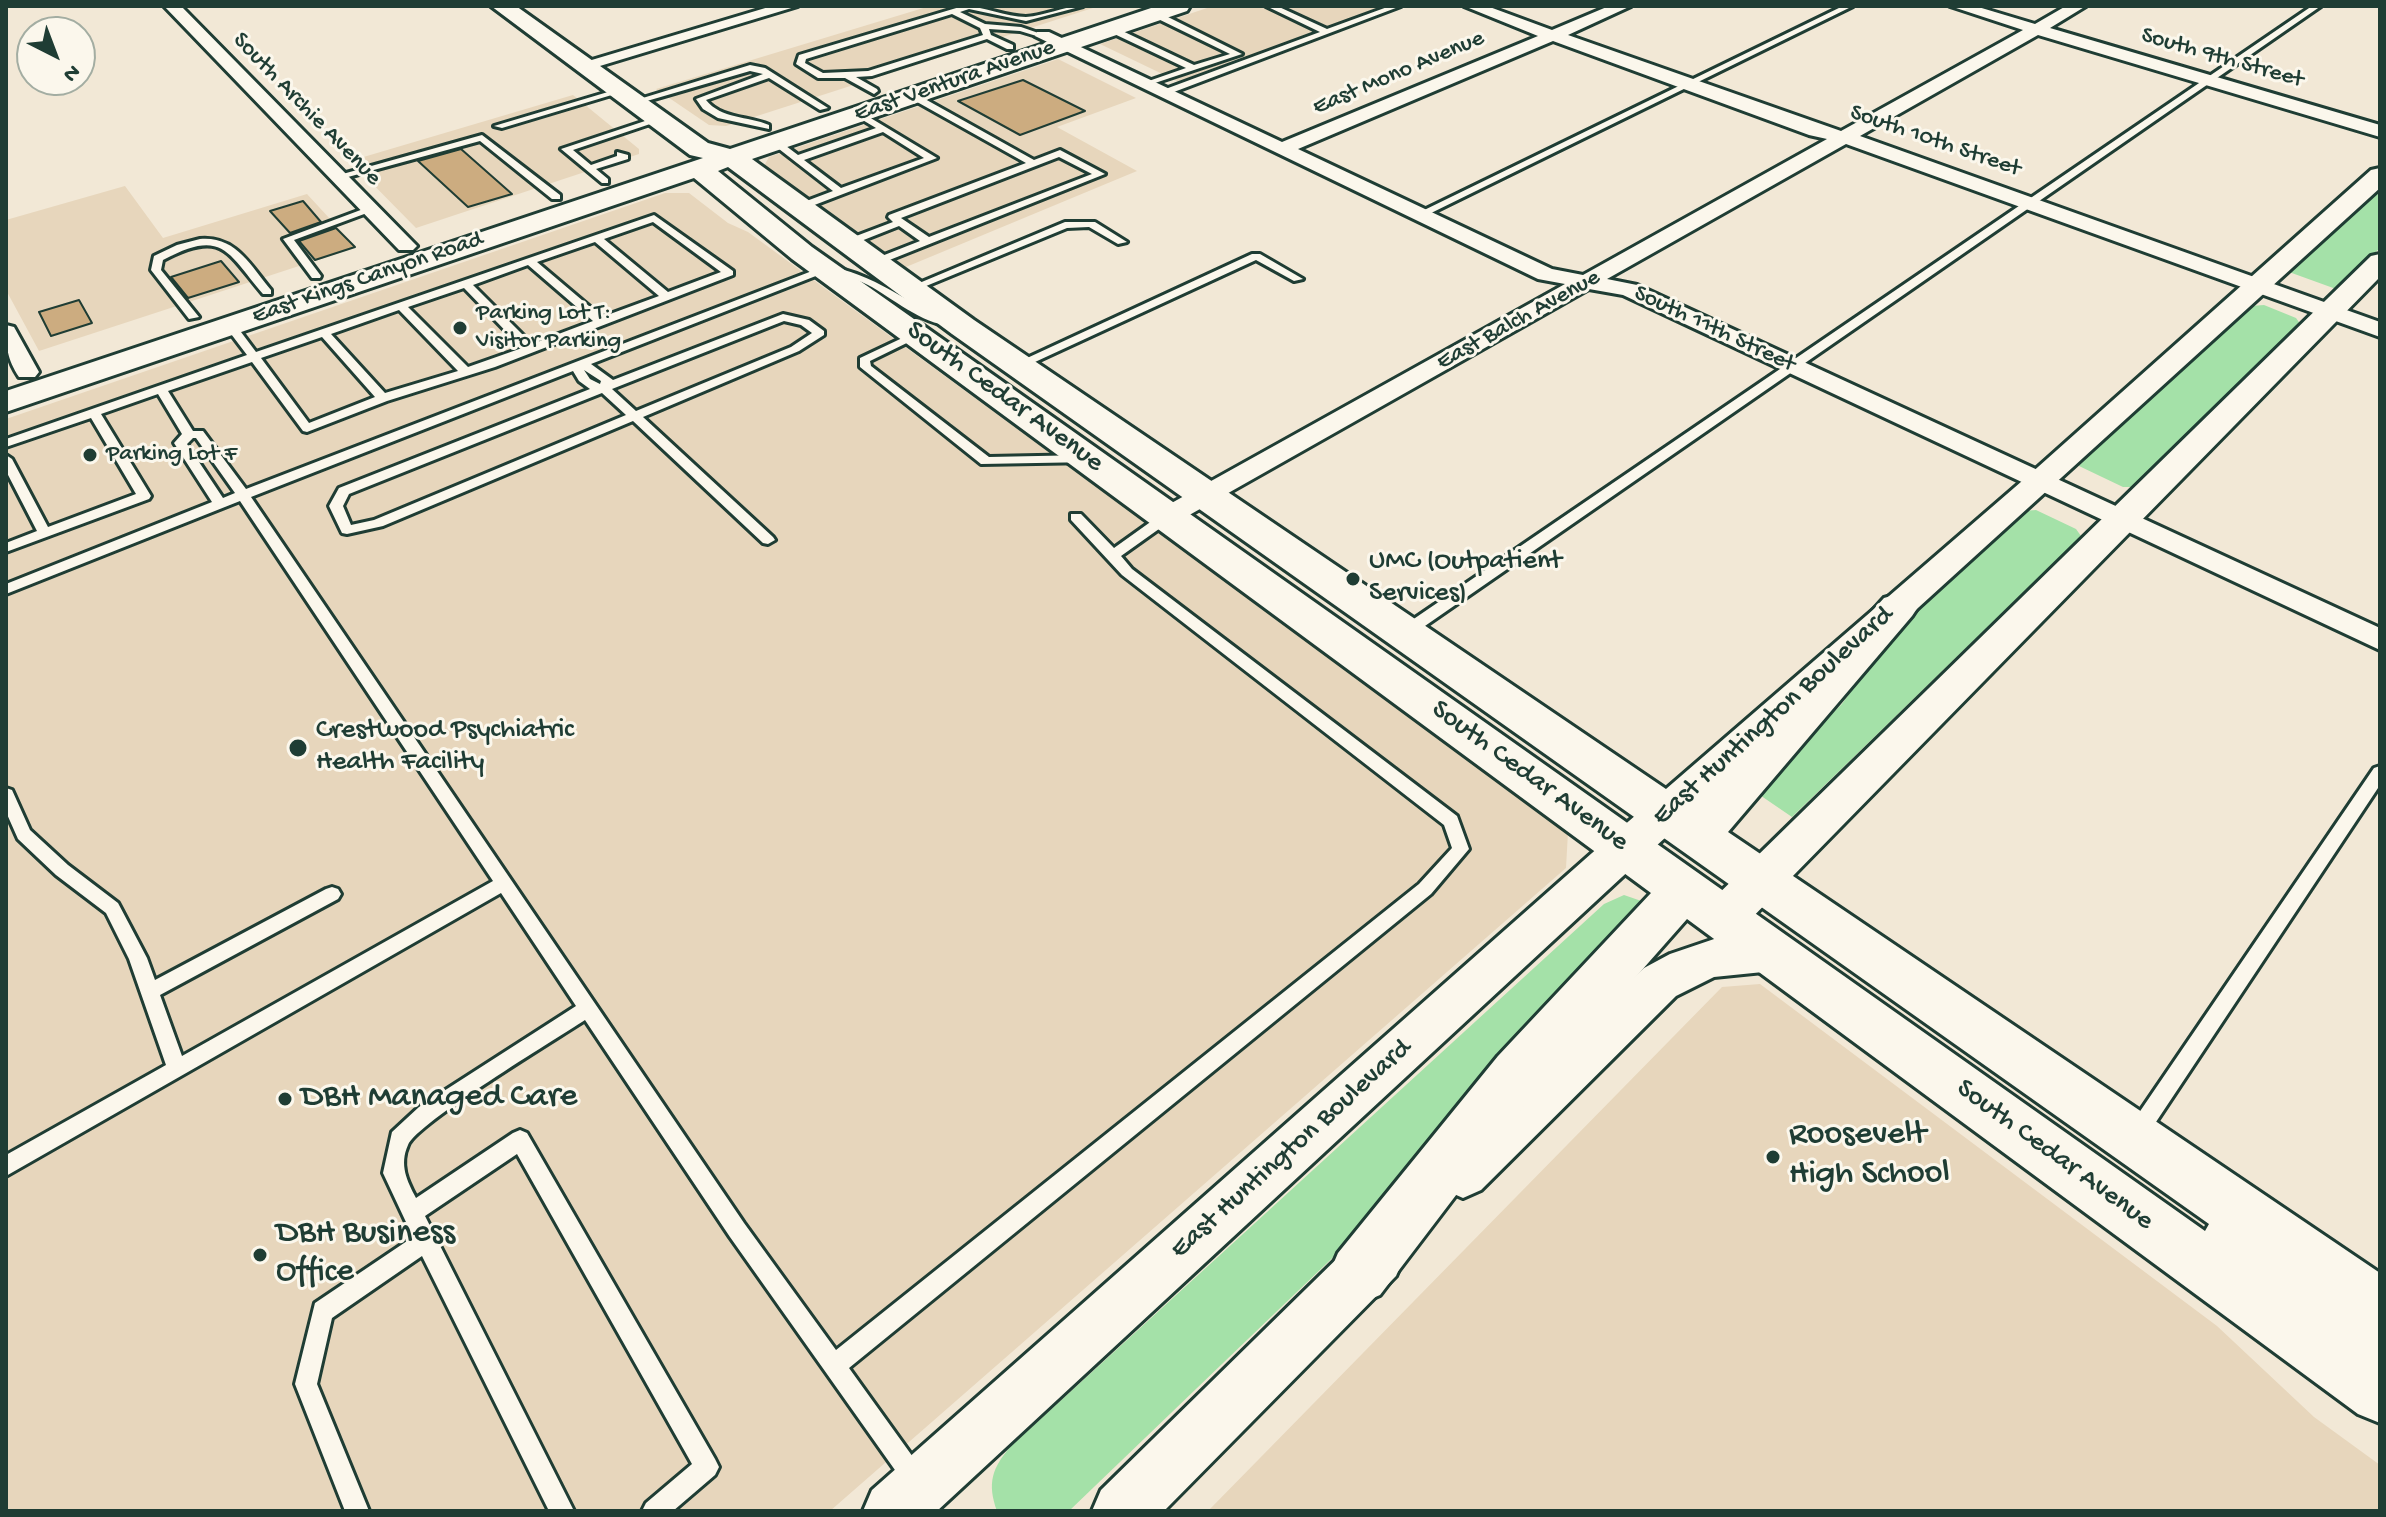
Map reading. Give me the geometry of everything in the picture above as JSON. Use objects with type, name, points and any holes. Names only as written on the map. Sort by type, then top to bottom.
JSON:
[{"type":"main road","name":"South Cedar Avenue","points":[[504,6],[660,119],[836,256],[915,335],[2380,1392]]},
{"type":"main road","name":"East Ventura Avenue","points":[[770,135],[859,114],[913,96],[1053,40],[1144,10],[1179,6]]},
{"type":"main road","name":"East Ventura Avenue","points":[[709,158],[770,135],[823,108],[874,91],[994,36],[1053,40],[1111,29],[1144,10]]},
{"type":"main road","name":"South Cedar Avenue","points":[[709,158],[800,207],[836,256],[873,263],[2380,1309]]},
{"type":"main road","name":"East Kings Canyon Road","points":[[17,375],[556,197],[598,174],[709,158]]},
{"type":"main road","name":"East Kings Canyon Road","points":[[6,402],[709,158]]},
{"type":"main road","points":[[1359,1274],[1517,1073],[1704,904],[1680,825],[1898,607]]},
{"type":"main road","points":[[2032,1140],[2226,1244],[2380,1351]]},
{"type":"street","name":"South Archie Avenue","points":[[172,6],[406,246]]},
{"type":"street","points":[[584,65],[790,6]]},
{"type":"street","name":"South 10th Street","points":[[1472,6],[1816,131],[2029,202],[2380,330]]},
{"type":"street","name":"East Mono Avenue","points":[[1282,149],[1623,6]]},
{"type":"street","name":"South 9th Street","points":[[1958,6],[2380,131]]},
{"type":"street","name":"East Balch Avenue","points":[[1168,516],[2078,6]]},
{"type":"street","name":"South 11th Street","points":[[1053,40],[1546,274],[1629,290],[2380,640]]},
{"type":"street","name":"East Huntington Boulevard","points":[[1898,607],[2380,175]]},
{"type":"street","points":[[1704,904],[1761,880],[2380,262]]},
{"type":"street","points":[[6,332],[17,375]]},
{"type":"street","name":"East Huntington Boulevard","points":[[917,1503],[1627,847],[1680,825]]},
{"type":"street","points":[[1122,1511],[1359,1274],[1660,982],[1679,970],[1727,954],[1749,950],[1773,952]]},
{"type":"lane","points":[[1053,40],[1021,29],[869,74],[821,76],[798,60],[970,6],[1026,19],[1079,6]]},
{"type":"lane","points":[[1270,6],[1327,32]]},
{"type":"lane","points":[[1154,89],[1268,54],[1397,6]]},
{"type":"lane","points":[[1419,215],[1849,6]]},
{"type":"lane","points":[[1404,633],[1789,365],[2317,6]]},
{"type":"lane","points":[[1144,10],[1238,54],[1193,68],[1154,89]]},
{"type":"lane","points":[[954,12],[994,36]]},
{"type":"lane","points":[[956,38],[968,30],[972,21]]},
{"type":"lane","points":[[1111,29],[1193,68]]},
{"type":"lane","points":[[1255,48],[1268,54]]},
{"type":"lane","points":[[499,126],[738,70],[762,70],[823,108]]},
{"type":"lane","points":[[849,74],[874,91]]},
{"type":"lane","points":[[769,75],[700,99],[706,107],[725,119],[753,119],[797,159],[800,166],[840,192]]},
{"type":"lane","points":[[913,96],[1033,163]]},
{"type":"lane","points":[[800,207],[932,158],[859,114]]},
{"type":"lane","points":[[620,154],[625,157],[598,174],[566,149],[603,140],[660,119]]},
{"type":"lane","points":[[797,159],[884,129]]},
{"type":"lane","points":[[337,177],[482,138],[556,197]]},
{"type":"lane","points":[[873,263],[929,242],[1100,174],[1060,153],[893,217],[929,242]]},
{"type":"lane","points":[[316,276],[288,239],[370,210]]},
{"type":"lane","points":[[6,443],[94,413],[161,389],[254,357],[324,333],[401,306],[530,262],[654,218],[729,273],[530,349],[383,398],[307,428],[254,357],[231,326]]},
{"type":"lane","points":[[6,589],[577,365],[836,256],[901,222]]},
{"type":"lane","points":[[910,289],[1065,225],[1091,224],[1122,242]]},
{"type":"lane","points":[[597,238],[667,297]]},
{"type":"lane","points":[[193,317],[156,270],[158,258],[173,249],[213,242],[225,245],[267,292]]},
{"type":"lane","points":[[836,256],[859,276],[921,316],[963,327]]},
{"type":"lane","points":[[1018,365],[1256,256],[1298,279]]},
{"type":"lane","points":[[530,262],[601,322]]},
{"type":"lane","points":[[466,284],[530,349]]},
{"type":"lane","points":[[401,306],[465,371]]},
{"type":"lane","points":[[783,317],[805,322],[820,333],[795,349],[634,416],[378,523],[347,530],[336,506],[344,491],[783,317]]},
{"type":"lane","points":[[324,333],[383,398]]},
{"type":"lane","points":[[915,335],[864,360],[866,367],[986,461],[1089,459]]},
{"type":"lane","points":[[577,365],[579,375],[592,388],[605,389],[768,540]]},
{"type":"lane","points":[[161,389],[189,435]]},
{"type":"lane","points":[[6,548],[144,496],[94,413]]},
{"type":"lane","points":[[220,504],[180,443],[189,435],[199,434],[243,495],[737,1230],[834,1366],[917,1503]]},
{"type":"lane","points":[[6,459],[45,534]]},
{"type":"lane","points":[[1113,555],[1168,516]]},
{"type":"lane","points":[[834,1366],[1425,889],[1461,849],[1451,821],[1127,572],[1076,517]]},
{"type":"lane","points":[[2134,1138],[2380,772]]},
{"type":"lane","points":[[6,794],[24,834],[62,870],[112,908],[138,958],[177,1069]]},
{"type":"lane","points":[[6,1166],[505,882]]},
{"type":"lane","points":[[149,992],[332,894]]},
{"type":"lane","points":[[562,1511],[393,1173],[399,1139],[426,1114],[589,1007]]},
{"type":"lane","points":[[412,1213],[520,1140],[707,1467],[654,1511]]},
{"type":"lane","points":[[357,1511],[306,1384],[323,1311],[426,1241]]},
{"type":"shaded area","points":[[930,6],[1099,6],[726,126],[709,125],[656,89]]},
{"type":"shaded area","points":[[1213,6],[1384,6],[1179,82],[1100,44]]},
{"type":"shaded area","points":[[1058,59],[1136,98],[1057,127],[1137,171],[906,267],[764,166],[769,157]]},
{"type":"shaded area","points":[[573,95],[639,149],[639,154],[416,228],[350,161]]},
{"type":"shaded area","points":[[125,186],[163,238],[307,194],[354,245],[348,250],[39,351],[6,290],[6,220]]},
{"type":"shaded area","points":[[665,193],[689,193],[728,223],[748,232],[1568,832],[1566,868],[830,1511],[6,1511],[6,419]]},
{"type":"shaded area","name":"Roosevelt High School","points":[[1760,984],[2217,1326],[2314,1417],[2380,1465],[2380,1511],[1208,1511],[1722,987]]},
{"type":"green space","points":[[2380,188],[2380,248],[2336,289],[2289,272]]},
{"type":"green space","points":[[2264,305],[2296,318],[2301,325],[2133,487],[2123,487],[2079,466],[2080,461],[2251,306]]},
{"type":"green space","points":[[2036,510],[2076,529],[2081,536],[1792,817],[1751,789],[1841,705],[1904,620],[2024,511]]},
{"type":"green space","points":[[1624,895],[1650,904],[1375,1217],[1069,1511],[997,1511],[992,1492],[993,1476],[1011,1446],[1604,904]]},
{"type":"building","points":[[1023,80],[1085,111],[1020,135],[958,101]]},
{"type":"building","points":[[461,149],[512,194],[468,207],[418,161]]},
{"type":"building","points":[[303,201],[321,222],[290,233],[270,211]]},
{"type":"building","points":[[336,228],[355,247],[315,260],[299,241]]},
{"type":"building","points":[[221,261],[239,282],[188,298],[171,277]]},
{"type":"building","points":[[79,300],[92,323],[51,336],[39,312]]},
{"type":"place","name":"Parking Lot T: Visitor Parking","points":[[460,328]]},
{"type":"place","name":"Parking Lot F","points":[[90,455]]},
{"type":"place","name":"UMC (Outpatient Services)","points":[[1353,579]]},
{"type":"place","name":"Crestwood Psychiatric Health Facility","points":[[298,748]]},
{"type":"place","name":"DBH Managed Care","points":[[285,1099]]},
{"type":"place","name":"Roosevelt High School","points":[[1773,1157]]},
{"type":"place","name":"DBH Business Office","points":[[260,1255]]}]
